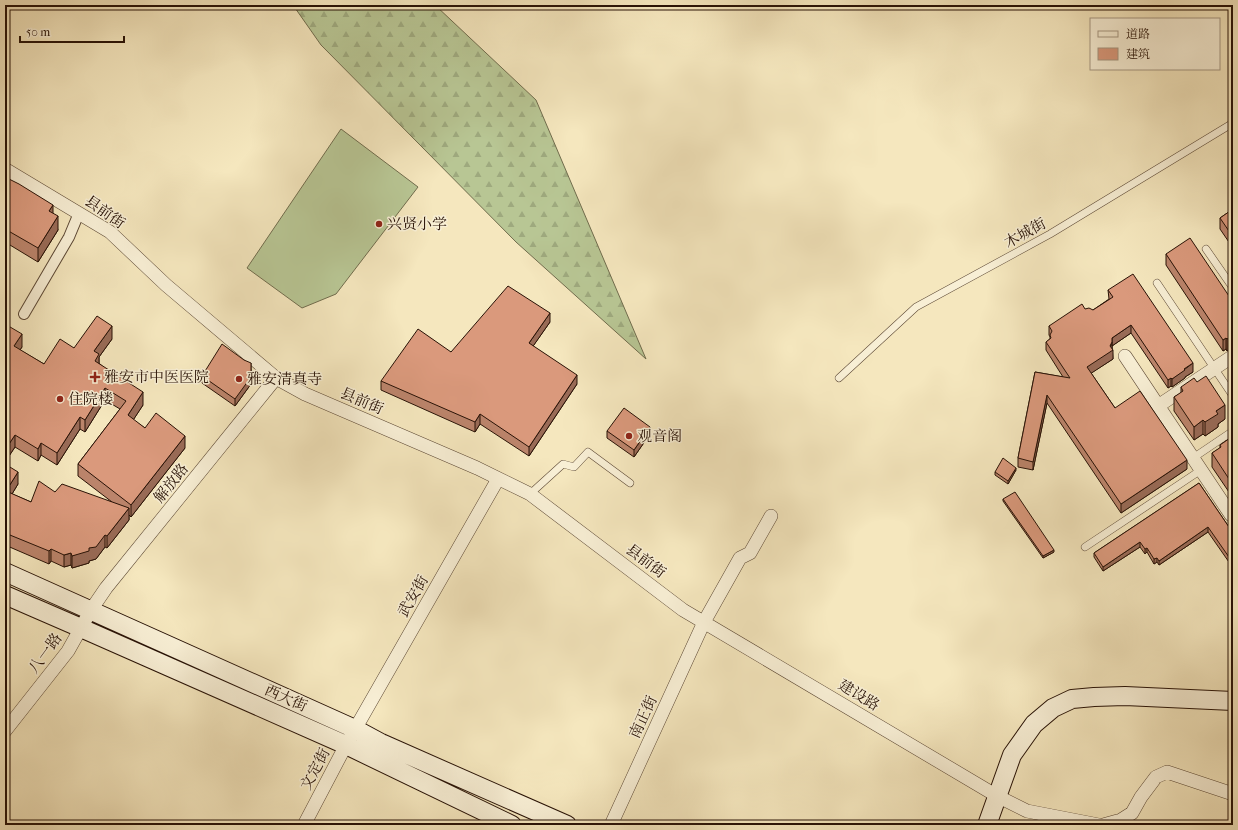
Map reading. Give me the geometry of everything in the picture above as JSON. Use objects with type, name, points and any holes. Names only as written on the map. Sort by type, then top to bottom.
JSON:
[{"type":"main road","name":"西大街","points":[[5,572],[355,729],[381,743],[567,825]]},
{"type":"main road","name":"西大街","points":[[5,595],[346,745],[512,825]]},
{"type":"main road","points":[[987,825],[1012,755],[1034,724],[1053,708],[1072,698],[1126,696],[1233,701]]},
{"type":"street","name":"县前街","points":[[5,169],[110,232],[166,285],[276,378],[305,394],[470,465],[530,494],[684,610],[704,622]]},
{"type":"street","points":[[24,314],[69,237],[80,213]]},
{"type":"street","points":[[1125,356],[1231,515],[1233,514]]},
{"type":"street","points":[[1158,406],[1233,356]]},
{"type":"street","name":"解放路","points":[[91,610],[106,588],[276,378]]},
{"type":"street","name":"武安街","points":[[355,729],[498,479]]},
{"type":"street","name":"南正街","points":[[611,825],[704,622],[740,558],[750,553],[771,516]]},
{"type":"street","name":"八一路","points":[[5,730],[68,651],[91,610]]},
{"type":"street","name":"建设路","points":[[704,622],[997,796],[1027,811],[1099,825]]},
{"type":"street","name":"文定街","points":[[304,825],[355,729]]},
{"type":"street","points":[[1103,825],[1122,823],[1132,813],[1141,797],[1156,777],[1167,772],[1233,794]]},
{"type":"lane","name":"木城街","points":[[839,378],[916,307],[1050,234],[1233,123]]},
{"type":"lane","points":[[1206,249],[1233,288]]},
{"type":"lane","points":[[1157,282],[1233,396]]},
{"type":"lane","points":[[1193,458],[1233,431]]},
{"type":"lane","points":[[530,494],[563,464],[574,467],[588,452],[630,483]]},
{"type":"lane","points":[[1085,547],[1201,470]]},
{"type":"green space","points":[[293,5],[435,5],[536,100],[646,359],[516,242],[321,45]]},
{"type":"green space","points":[[341,129],[418,187],[336,294],[302,308],[247,268]]},
{"type":"building","points":[[5,177],[53,205],[49,211],[58,216],[38,248],[5,229]]},
{"type":"building","points":[[1233,209],[1233,237],[1220,218]]},
{"type":"building","points":[[1190,238],[1233,302],[1233,335],[1227,339],[1226,338],[1223,340],[1166,254]]},
{"type":"building","points":[[1133,274],[1193,363],[1172,379],[1171,378],[1168,380],[1131,325],[1112,338],[1110,346],[1113,350],[1087,367],[1115,408],[1140,391],[1187,460],[1121,504],[1047,395],[1033,462],[1018,458],[1035,372],[1070,378],[1046,342],[1051,338],[1050,335],[1052,331],[1049,326],[1082,304],[1085,309],[1089,308],[1093,310],[1113,297],[1108,290]]},
{"type":"building","points":[[508,286],[550,313],[529,343],[577,375],[529,447],[480,414],[475,422],[381,381],[418,329],[451,352]]},
{"type":"building","points":[[97,316],[112,326],[94,351],[99,354],[95,361],[143,392],[128,415],[145,428],[156,413],[185,436],[131,505],[78,464],[126,401],[105,388],[85,420],[80,417],[57,453],[41,443],[38,449],[15,435],[5,450],[5,429],[9,423],[5,421],[5,324],[22,334],[14,346],[44,364],[60,339],[74,348]]},
{"type":"building","name":"雅安清真寺","points":[[222,344],[244,360],[251,363],[251,377],[235,399],[202,376]]},
{"type":"building","points":[[1233,358],[1233,367],[1229,361]]},
{"type":"building","points":[[1206,376],[1225,405],[1216,411],[1218,414],[1205,422],[1203,420],[1194,427],[1174,397],[1183,391],[1181,387],[1194,378],[1197,382]]},
{"type":"building","name":"观音阁","points":[[624,408],[650,427],[634,450],[607,431]]},
{"type":"building","points":[[1233,436],[1233,480],[1231,482],[1212,453]]},
{"type":"building","points":[[1003,458],[1016,468],[1008,481],[995,472]]},
{"type":"building","points":[[5,464],[18,472],[6,491],[31,502],[39,481],[55,492],[62,484],[129,508],[107,536],[105,535],[96,547],[89,548],[89,551],[72,556],[71,553],[64,555],[51,549],[49,551],[5,533]]},
{"type":"building","points":[[1199,483],[1233,533],[1233,559],[1231,560],[1208,527],[1159,561],[1157,558],[1154,559],[1147,548],[1145,549],[1140,542],[1103,567],[1094,553]]},
{"type":"building","points":[[1015,492],[1054,550],[1043,556],[1003,499]]},
{"type":"place","name":"兴贤小学","points":[[379,224]]},
{"type":"place","name":"雅安市中医医院","points":[[95,377]]},
{"type":"place","name":"雅安清真寺","points":[[239,379]]},
{"type":"place","name":"住院楼","points":[[60,399]]},
{"type":"place","name":"观音阁","points":[[629,436]]}]
